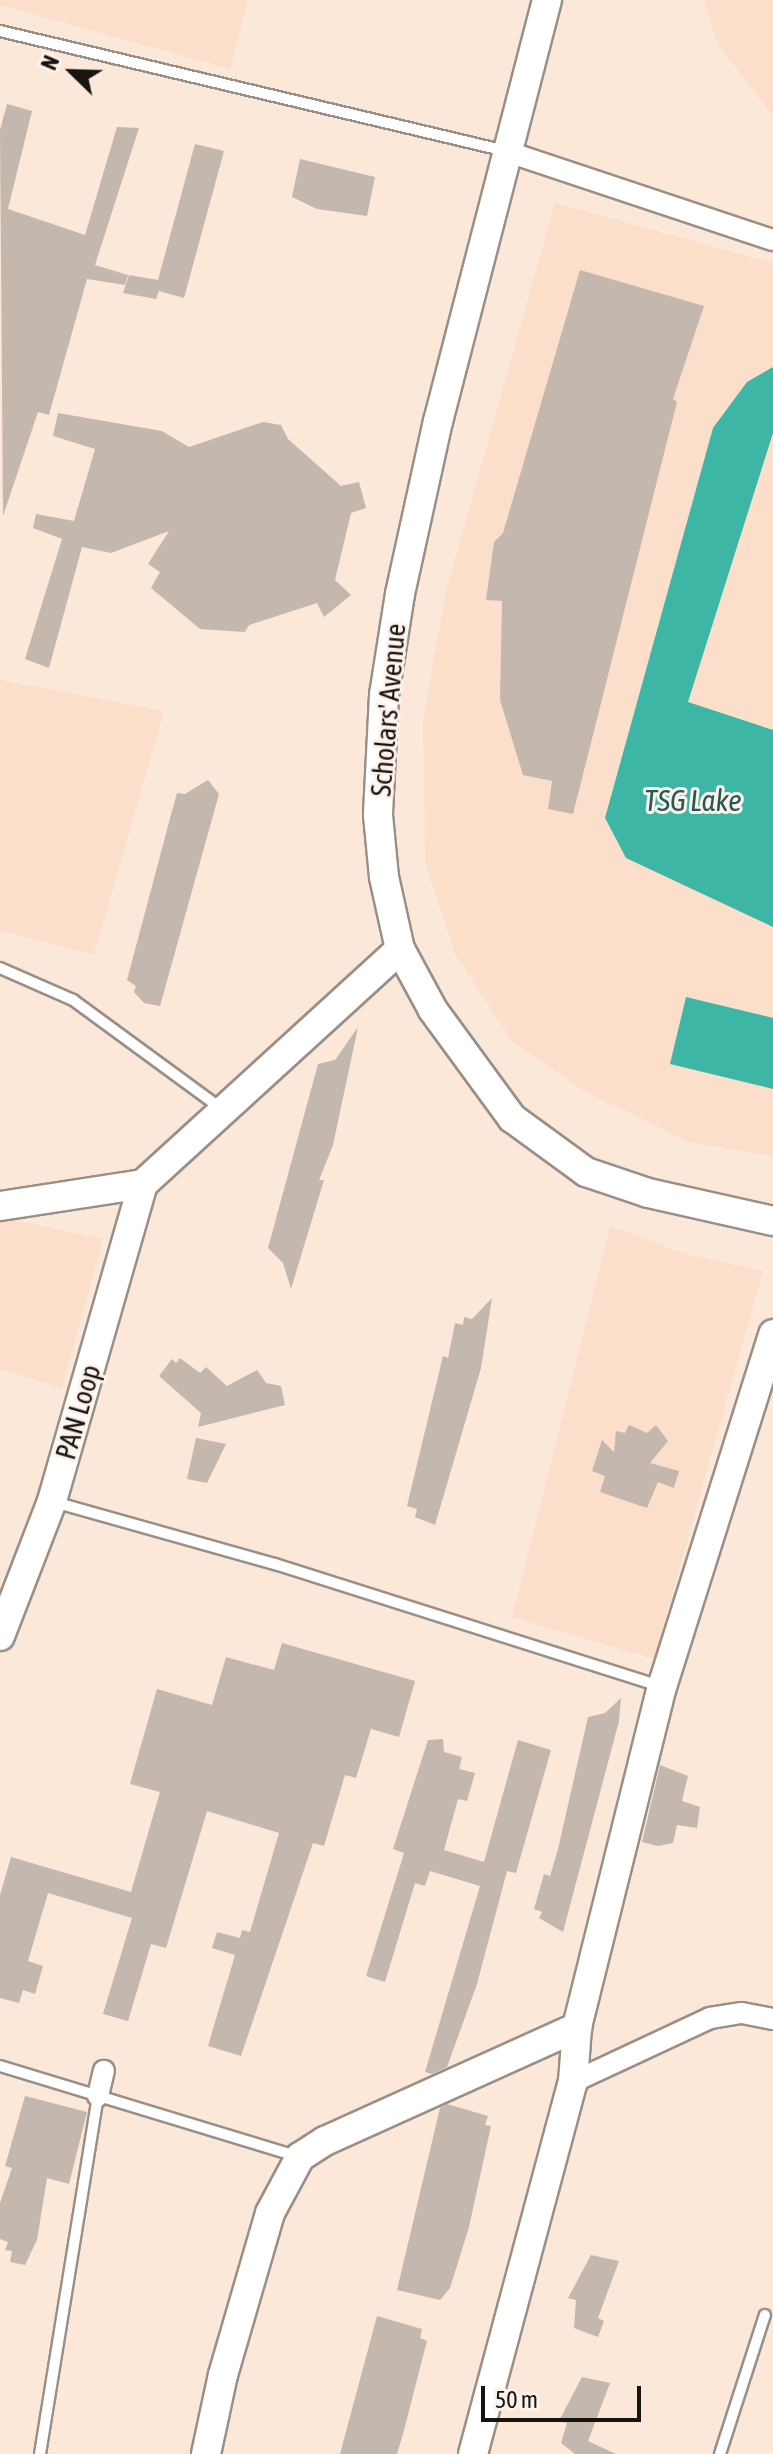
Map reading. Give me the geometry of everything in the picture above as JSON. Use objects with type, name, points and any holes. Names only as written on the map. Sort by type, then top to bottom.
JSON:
[{"type":"street","name":"Scholars' Avenue","points":[[547,0],[438,421],[400,594],[384,695],[378,815],[384,877],[400,949],[433,1010],[512,1118],[586,1172],[648,1193],[773,1221]]},
{"type":"street","points":[[508,152],[773,240]]},
{"type":"street","points":[[0,1206],[143,1184],[400,949]]},
{"type":"street","name":"PAN Loop","points":[[0,1636],[52,1501],[143,1184]]},
{"type":"street","points":[[473,2454],[573,2082],[577,2027],[662,1687],[773,1334]]},
{"type":"street","points":[[573,2082],[710,2018],[742,2013],[773,2019]]},
{"type":"street","points":[[206,2454],[223,2375],[270,2213],[300,2157],[325,2141],[577,2027]]},
{"type":"street","points":[[98,2096],[104,2071]]},
{"type":"lane","points":[[0,31],[508,152]]},
{"type":"lane","points":[[0,968],[73,1000],[224,1110]]},
{"type":"lane","points":[[52,1501],[275,1564],[662,1687]]},
{"type":"lane","points":[[0,2066],[300,2157]]},
{"type":"lane","points":[[40,2454],[98,2096]]},
{"type":"lane","points":[[720,2454],[765,2315]]},
{"type":"shaded area","points":[[0,0],[773,0],[773,2454],[0,2454]]},
{"type":"shaded area","points":[[0,0],[248,0],[230,69],[0,5]]},
{"type":"shaded area","points":[[704,0],[773,0],[773,115],[718,45]]},
{"type":"shaded area","points":[[555,203],[773,263],[773,1156],[688,1142],[584,1091],[512,1041],[455,954],[425,863],[423,724],[445,595]]},
{"type":"shaded area","points":[[0,680],[164,711],[94,955],[0,930]]},
{"type":"shaded area","points":[[0,1217],[103,1239],[62,1388],[0,1369]]},
{"type":"shaded area","points":[[610,1226],[686,1254],[763,1271],[654,1659],[512,1617]]},
{"type":"water","name":"TSG Lake","points":[[773,367],[773,433],[688,702],[773,730],[773,927],[626,858],[605,818],[713,428],[747,382]]},
{"type":"water","points":[[686,997],[773,1018],[773,1089],[670,1064]]},
{"type":"building","points":[[7,104],[32,111],[8,209],[85,235],[117,127],[139,128],[95,265],[128,275],[125,285],[87,279],[49,415],[38,412],[3,516],[0,130]]},
{"type":"building","points":[[195,144],[224,151],[184,298],[159,291],[156,299],[123,293],[129,275],[158,280]]},
{"type":"building","points":[[300,159],[375,177],[367,216],[317,209],[292,197]]},
{"type":"building","points":[[580,270],[704,306],[673,399],[677,402],[573,814],[548,809],[552,781],[523,775],[500,700],[502,601],[486,600],[494,542],[503,533]]},
{"type":"building","points":[[58,413],[162,431],[189,447],[263,422],[281,425],[288,439],[341,486],[359,482],[366,508],[351,513],[335,580],[351,595],[324,617],[317,603],[249,625],[245,632],[200,629],[151,588],[160,572],[148,564],[169,531],[111,553],[82,547],[49,668],[25,659],[62,539],[33,528],[36,514],[74,521],[95,449],[53,436]]},
{"type":"building","points":[[208,780],[219,794],[160,1006],[144,1003],[134,992],[136,986],[127,980],[177,793],[185,794]]},
{"type":"building","points":[[358,1027],[333,1145],[319,1180],[324,1180],[291,1289],[283,1263],[268,1248],[318,1064],[335,1060]]},
{"type":"building","points":[[492,1298],[481,1368],[435,1525],[415,1517],[417,1509],[407,1506],[443,1356],[448,1358],[455,1323],[463,1325],[464,1317],[472,1319]]},
{"type":"building","points":[[180,1358],[200,1373],[206,1367],[227,1386],[257,1370],[266,1383],[281,1386],[285,1405],[198,1427],[201,1413],[159,1376],[172,1359],[176,1363]]},
{"type":"building","points":[[629,1425],[647,1433],[656,1425],[668,1441],[650,1463],[679,1471],[674,1488],[658,1482],[647,1508],[600,1492],[605,1476],[592,1471],[602,1440],[614,1452],[616,1431],[625,1433]]},
{"type":"building","points":[[196,1438],[226,1444],[207,1483],[187,1479]]},
{"type":"building","points":[[282,1643],[415,1681],[399,1737],[371,1729],[356,1778],[345,1775],[324,1846],[313,1843],[241,2056],[208,2046],[235,1955],[212,1948],[217,1932],[240,1938],[242,1930],[250,1932],[279,1833],[207,1811],[166,1948],[151,1944],[128,2021],[103,2014],[132,1918],[48,1893],[28,1961],[43,1966],[35,1994],[23,1990],[19,2003],[0,1998],[0,1895],[11,1857],[131,1892],[160,1792],[130,1784],[157,1689],[212,1705],[226,1657],[274,1670]]},
{"type":"building","points":[[621,1698],[619,1721],[563,1932],[539,1918],[542,1912],[534,1909],[544,1874],[550,1876],[558,1849],[588,1717],[605,1713]]},
{"type":"building","points":[[443,1739],[444,1752],[462,1757],[459,1769],[475,1773],[467,1801],[458,1799],[444,1850],[484,1862],[518,1740],[551,1750],[516,1873],[507,1871],[477,1984],[447,2067],[432,2074],[425,2072],[480,1886],[430,1871],[425,1886],[415,1883],[385,1982],[366,1976],[404,1853],[393,1849],[428,1740]]},
{"type":"building","points":[[660,1765],[688,1776],[682,1801],[700,1807],[697,1828],[677,1825],[673,1843],[658,1846],[642,1842]]},
{"type":"building","points":[[25,2096],[87,2112],[69,2184],[47,2178],[37,2240],[25,2265],[10,2262],[12,2251],[5,2250],[8,2242],[0,2239],[0,2203],[12,2168],[5,2166]]},
{"type":"building","points":[[447,2104],[488,2116],[485,2125],[491,2126],[469,2227],[450,2288],[440,2300],[397,2290],[440,2108]]},
{"type":"building","points":[[591,2255],[619,2261],[598,2318],[604,2321],[598,2337],[574,2328],[576,2300],[568,2298]]},
{"type":"building","points":[[377,2316],[422,2329],[420,2338],[427,2341],[403,2434],[397,2454],[340,2454]]},
{"type":"building","points":[[582,2377],[610,2383],[588,2441],[616,2454],[575,2454],[561,2443],[567,2423],[559,2421]]}]
